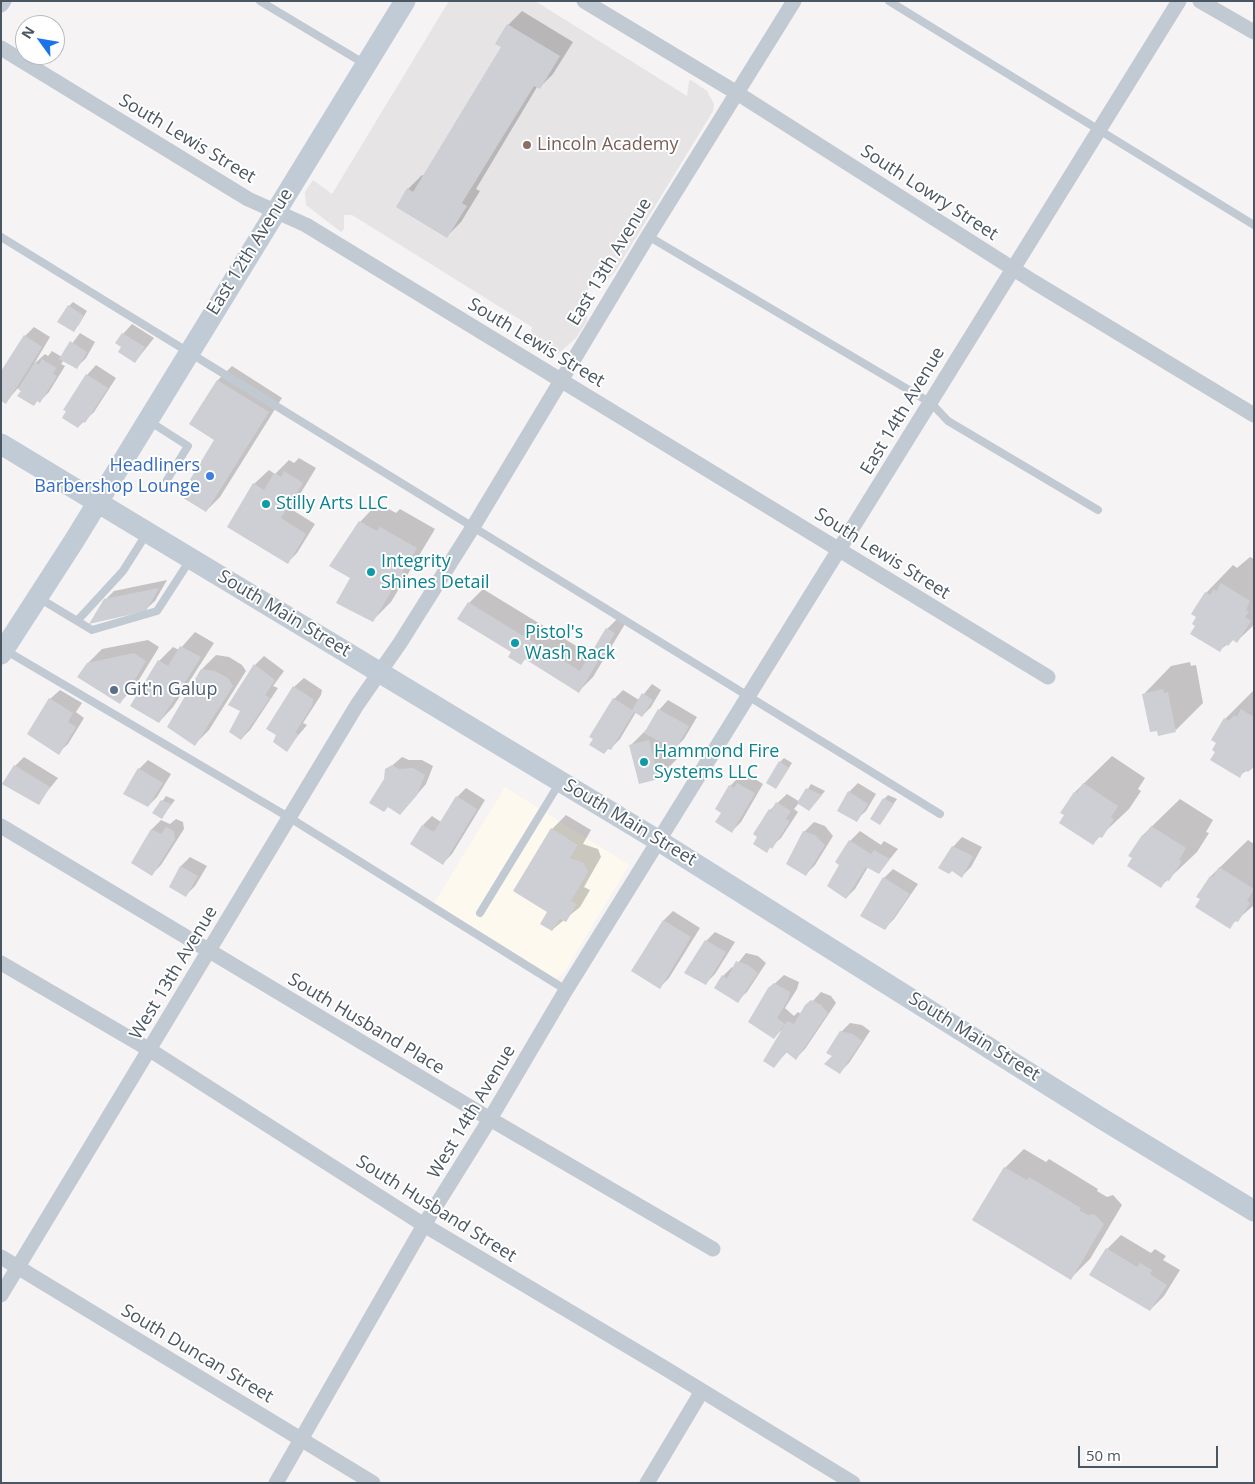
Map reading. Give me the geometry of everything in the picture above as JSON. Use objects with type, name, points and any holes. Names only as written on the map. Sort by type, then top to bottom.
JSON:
[{"type":"main road","name":"East 12th Avenue","points":[[2,650],[97,503],[405,1]]},
{"type":"main road","name":"South Main Street","points":[[1,444],[660,841],[1104,1120],[1254,1211]]},
{"type":"street","points":[[1,6],[4,1]]},
{"type":"street","name":"South Lowry Street","points":[[584,1],[737,93],[1012,269],[1254,415]]},
{"type":"street","name":"East 13th Avenue","points":[[380,671],[473,526],[648,236],[794,1]]},
{"type":"street","name":"East 14th Avenue","points":[[660,841],[747,695],[840,550],[1178,1]]},
{"type":"street","points":[[1200,1],[1254,32]]},
{"type":"street","name":"South Lewis Street","points":[[1,48],[248,199],[306,225],[1048,677]]},
{"type":"street","name":"West 13th Avenue","points":[[1,1295],[380,671]]},
{"type":"street","name":"South Husband Place","points":[[1,826],[208,952],[714,1249]]},
{"type":"street","name":"West 14th Avenue","points":[[276,1483],[424,1226],[566,990],[660,841]]},
{"type":"street","name":"South Husband Street","points":[[1,963],[150,1050],[424,1226],[853,1483]]},
{"type":"street","name":"South Duncan Street","points":[[1,1257],[373,1483]]},
{"type":"street","points":[[646,1483],[702,1391]]},
{"type":"lane","points":[[260,1],[366,65]]},
{"type":"lane","points":[[889,1],[1254,225]]},
{"type":"lane","points":[[648,236],[931,403],[948,421],[1098,510]]},
{"type":"lane","points":[[1,237],[940,814]]},
{"type":"lane","points":[[147,420],[188,446],[167,480]]},
{"type":"lane","points":[[77,621],[123,571],[147,533]]},
{"type":"lane","points":[[38,597],[92,630],[157,611],[191,559]]},
{"type":"lane","points":[[2,650],[290,818],[566,990]]},
{"type":"lane","points":[[480,913],[561,781]]},
{"type":"shaded area","name":"Lincoln Academy","points":[[449,1],[535,1],[687,96],[689,81],[691,80],[707,91],[714,104],[713,111],[615,272],[607,280],[594,278],[583,299],[586,304],[587,321],[576,338],[559,353],[548,355],[537,352],[530,342],[532,327],[352,215],[344,215],[344,229],[341,232],[306,205],[305,192],[313,180],[332,194]]},
{"type":"shaded area","points":[[505,787],[629,865],[564,973],[553,980],[433,905]]},
{"type":"building","points":[[507,24],[560,56],[540,89],[534,86],[462,203],[467,206],[447,238],[396,207],[407,188],[413,192],[501,47],[495,44]]},
{"type":"building","points":[[68,305],[84,316],[74,332],[57,322]]},
{"type":"building","points":[[122,333],[145,347],[135,363],[118,352],[121,347],[115,343]]},
{"type":"building","points":[[24,335],[42,347],[6,404],[1,401],[1,371]]},
{"type":"building","points":[[70,341],[87,352],[77,369],[59,359]]},
{"type":"building","points":[[42,359],[56,368],[53,374],[57,376],[40,403],[37,401],[34,406],[17,396],[21,391],[18,389],[35,362],[39,365]]},
{"type":"building","points":[[86,374],[108,388],[85,423],[82,421],[78,428],[62,418],[66,411],[63,410]]},
{"type":"building","points":[[217,380],[269,412],[206,512],[180,496],[214,440],[189,424]]},
{"type":"building","name":"Stilly Arts LLC","points":[[284,471],[303,483],[281,518],[306,534],[288,564],[227,527],[253,483],[264,490],[274,473],[281,477]]},
{"type":"building","name":"Integrity Shines Detail","points":[[359,521],[377,531],[380,527],[417,548],[373,622],[336,603],[350,578],[329,566]]},
{"type":"building","points":[[1221,583],[1250,601],[1246,610],[1249,612],[1245,617],[1251,621],[1237,643],[1233,640],[1228,646],[1225,644],[1220,652],[1190,634],[1195,626],[1192,624],[1196,617],[1191,614],[1205,592],[1210,595],[1214,589],[1217,591]]},
{"type":"building","points":[[159,588],[146,611],[89,624],[104,599]]},
{"type":"building","name":"Pistol's Wash Rack","points":[[468,602],[580,671],[606,628],[615,633],[579,693],[525,659],[521,665],[508,657],[511,652],[457,619]]},
{"type":"building","points":[[180,646],[201,657],[159,723],[130,706],[158,660],[168,666]]},
{"type":"building","name":"Git'n Galup","points":[[134,653],[146,661],[120,704],[77,677],[87,663]]},
{"type":"building","points":[[254,664],[275,680],[265,695],[270,698],[241,740],[229,732],[240,711],[228,705]]},
{"type":"building","points":[[201,669],[215,671],[228,678],[233,686],[195,746],[167,727]]},
{"type":"building","points":[[293,686],[313,699],[312,706],[295,733],[299,734],[287,752],[273,742],[276,735],[266,729]]},
{"type":"building","points":[[1163,689],[1164,693],[1168,692],[1176,732],[1158,736],[1157,731],[1150,732],[1142,694]]},
{"type":"building","points":[[642,693],[653,700],[642,717],[634,712],[611,750],[608,749],[604,754],[589,745],[593,739],[589,737],[613,698],[632,710]]},
{"type":"building","points":[[49,698],[73,713],[68,722],[76,727],[59,755],[27,734]]},
{"type":"building","points":[[658,709],[689,726],[675,750],[644,733]]},
{"type":"building","points":[[1241,709],[1254,717],[1254,767],[1248,772],[1244,770],[1240,778],[1210,760],[1215,752],[1212,750],[1216,743],[1211,740],[1224,718],[1229,721],[1234,715],[1237,717]]},
{"type":"building","name":"Hammond Fire Systems LLC","points":[[649,740],[659,779],[639,784],[629,745]]},
{"type":"building","points":[[779,761],[789,768],[776,789],[766,783]]},
{"type":"building","points":[[14,765],[50,787],[39,805],[2,784]]},
{"type":"building","points":[[392,765],[399,769],[413,768],[425,775],[417,795],[400,815],[388,807],[384,812],[369,803],[384,779],[385,769]]},
{"type":"building","points":[[138,768],[163,783],[148,807],[123,794]]},
{"type":"building","points":[[737,783],[755,793],[732,833],[715,822],[721,813],[715,809],[729,785],[734,788]]},
{"type":"building","points":[[1083,783],[1118,806],[1111,817],[1114,819],[1102,838],[1099,837],[1093,845],[1059,823],[1064,815],[1060,813],[1074,792],[1077,793]]},
{"type":"building","points":[[806,788],[822,795],[809,811],[797,803]]},
{"type":"building","points":[[848,791],[868,804],[857,822],[837,811]]},
{"type":"building","points":[[456,796],[477,809],[443,865],[410,844],[422,825],[434,832]]},
{"type":"building","points":[[883,798],[894,804],[880,825],[870,819]]},
{"type":"building","points":[[161,800],[171,804],[162,819],[152,813]]},
{"type":"building","points":[[776,802],[791,811],[786,819],[790,821],[772,849],[770,847],[767,853],[753,844],[757,837],[753,834],[769,809],[771,811]]},
{"type":"building","points":[[1151,826],[1186,848],[1179,860],[1182,861],[1169,881],[1166,880],[1161,888],[1127,866],[1132,858],[1128,856],[1142,835],[1144,836]]},
{"type":"building","points":[[166,827],[174,831],[175,839],[152,876],[131,863],[151,829],[161,834]]},
{"type":"building","points":[[551,828],[578,845],[570,858],[584,863],[588,872],[571,901],[577,904],[566,922],[560,919],[552,931],[540,924],[547,912],[513,891]]},
{"type":"building","points":[[803,831],[815,835],[825,845],[806,876],[786,864]]},
{"type":"building","points":[[849,840],[871,854],[874,850],[890,859],[879,874],[866,867],[846,899],[827,886],[839,865],[835,862]]},
{"type":"building","points":[[952,846],[973,856],[962,878],[952,871],[949,874],[938,868]]},
{"type":"building","points":[[180,866],[198,876],[186,897],[169,887]]},
{"type":"building","points":[[1219,867],[1254,889],[1247,901],[1250,903],[1238,922],[1235,921],[1230,929],[1195,907],[1200,899],[1196,897],[1210,876],[1213,877]]},
{"type":"building","points":[[883,877],[910,894],[885,930],[860,916]]},
{"type":"building","points":[[663,920],[691,937],[660,989],[631,971]]},
{"type":"building","points":[[705,940],[726,952],[706,985],[684,973]]},
{"type":"building","points":[[736,961],[748,965],[758,973],[738,1003],[714,988],[722,975],[727,979]]},
{"type":"building","points":[[774,983],[790,992],[788,1000],[777,1018],[785,1024],[774,1039],[748,1022],[768,988]]},
{"type":"building","points":[[811,1000],[821,1005],[828,1013],[796,1060],[786,1052],[774,1068],[763,1061],[787,1021],[794,1024],[805,1005]]},
{"type":"building","points":[[840,1031],[853,1034],[862,1041],[840,1074],[824,1064],[832,1056],[826,1053]]},
{"type":"building","points":[[1004,1167],[1027,1180],[1029,1177],[1081,1208],[1079,1210],[1088,1215],[1094,1214],[1104,1224],[1071,1280],[972,1220]]},
{"type":"building","points":[[1106,1248],[1137,1267],[1140,1263],[1152,1270],[1150,1274],[1167,1285],[1150,1311],[1089,1275]]},
{"type":"place","name":"Lincoln Academy","points":[[527,145]]},
{"type":"place","name":"Headliners Barbershop Lounge","points":[[210,476]]},
{"type":"place","name":"Stilly Arts LLC","points":[[266,504]]},
{"type":"place","name":"Integrity Shines Detail","points":[[371,572]]},
{"type":"place","name":"Pistol's Wash Rack","points":[[515,643]]},
{"type":"place","name":"Git'n Galup","points":[[114,690]]},
{"type":"place","name":"Hammond Fire Systems LLC","points":[[644,762]]}]
